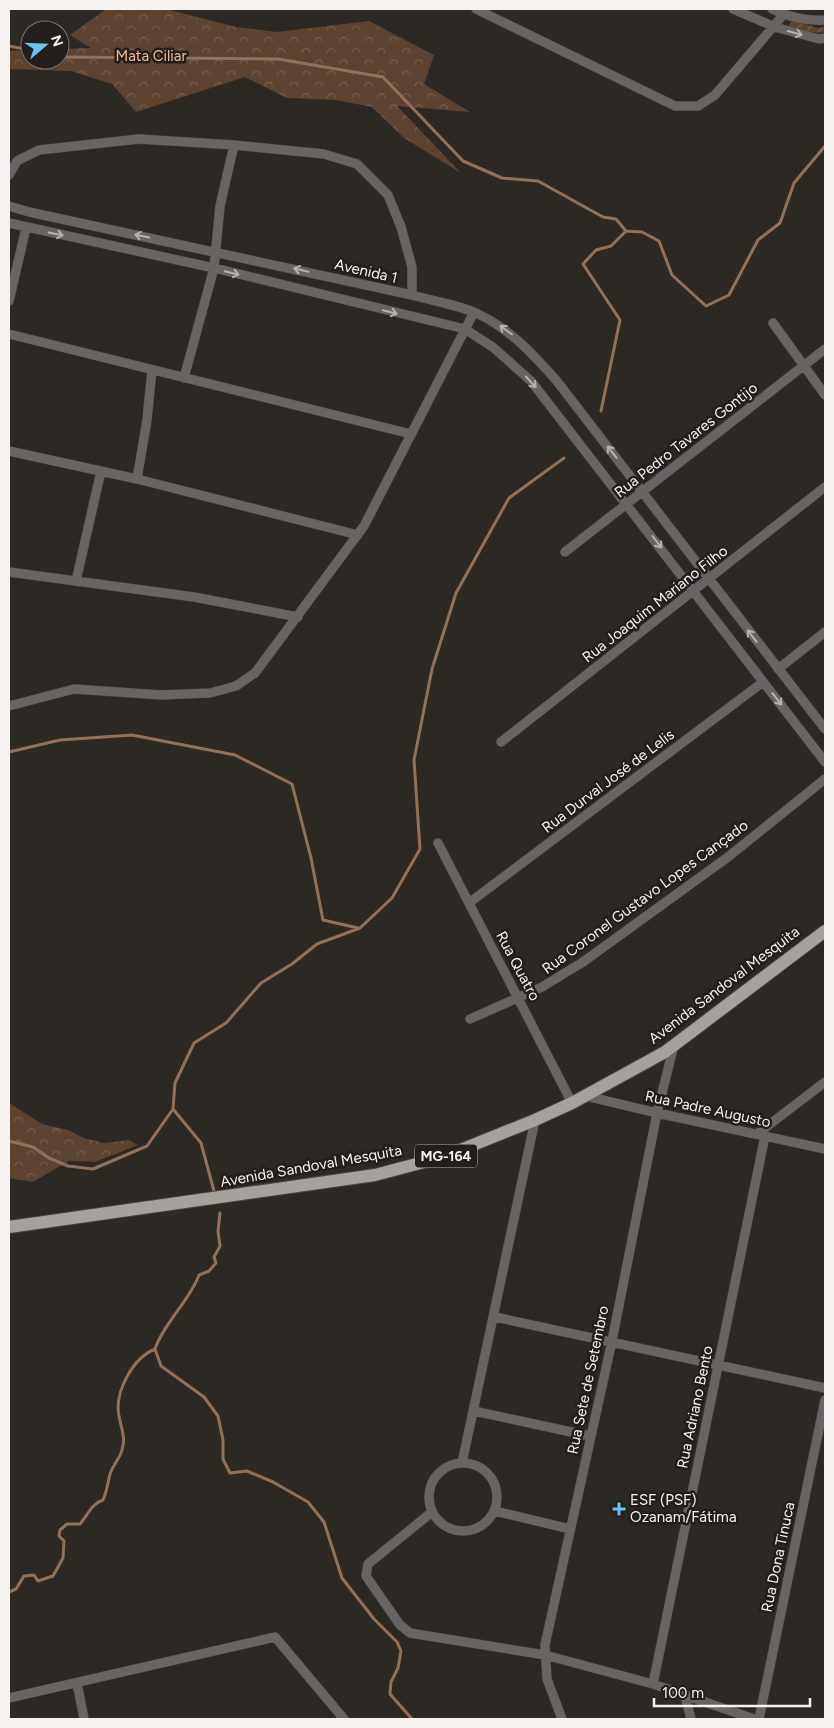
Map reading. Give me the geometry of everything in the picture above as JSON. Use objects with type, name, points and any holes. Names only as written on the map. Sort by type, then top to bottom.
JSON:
[{"type":"main road","name":"Avenida Sandoval Mesquita","points":[[9,1228],[374,1175],[443,1157],[572,1103],[674,1045],[825,930]]},
{"type":"street","points":[[476,9],[675,106],[698,106],[715,95],[775,27],[784,14]]},
{"type":"street","points":[[496,18],[501,9]]},
{"type":"street","points":[[733,9],[775,27],[819,39],[825,38]]},
{"type":"street","points":[[772,9],[784,14],[814,20],[825,20]]},
{"type":"street","points":[[9,175],[17,161],[39,150],[139,139],[234,145],[324,154],[357,164],[388,195],[401,228],[412,267],[412,295]]},
{"type":"street","points":[[184,378],[214,268],[214,251],[220,206],[234,145]]},
{"type":"street","name":"Avenida 1","points":[[9,206],[412,295],[474,312],[502,327],[530,349],[825,729]]},
{"type":"street","points":[[9,223],[214,268],[465,329],[494,348],[531,380],[628,503],[693,592],[825,762]]},
{"type":"street","points":[[9,301],[26,228]]},
{"type":"street","points":[[9,706],[74,689],[162,695],[210,693],[236,686],[255,673],[358,536],[474,312]]},
{"type":"street","points":[[773,323],[825,396]]},
{"type":"street","points":[[9,334],[285,401],[411,434]]},
{"type":"street","name":"Rua Pedro Tavares Gontijo","points":[[565,552],[825,349]]},
{"type":"street","points":[[137,479],[147,420],[152,370]]},
{"type":"street","points":[[9,451],[137,479],[358,536]]},
{"type":"street","points":[[76,581],[101,471]]},
{"type":"street","name":"Rua Joaquim Mariano Filho","points":[[501,742],[825,488]]},
{"type":"street","points":[[9,572],[194,597],[298,616]]},
{"type":"street","points":[[778,669],[825,632]]},
{"type":"street","name":"Rua Durval José de Lelis","points":[[469,903],[764,682]]},
{"type":"street","name":"Rua Coronel Gustavo Lopes Cançado","points":[[470,1019],[519,998],[583,962],[728,857],[825,779]]},
{"type":"street","name":"Rua Quatro","points":[[438,843],[572,1103]]},
{"type":"street","name":"Rua Sete de Setembro","points":[[562,1719],[547,1679],[545,1645],[612,1341],[657,1113],[674,1045]]},
{"type":"street","points":[[761,1135],[825,1082]]},
{"type":"street","name":"Rua Padre Augusto","points":[[586,1096],[825,1149]]},
{"type":"street","points":[[462,1462],[495,1317],[535,1120]]},
{"type":"street","name":"Rua Adriano Bento","points":[[653,1684],[718,1366],[761,1135]]},
{"type":"street","points":[[495,1317],[825,1388]]},
{"type":"street","name":"Rua Dona Tinuca","points":[[759,1719],[825,1400]]},
{"type":"street","points":[[474,1411],[590,1436]]},
{"type":"street","points":[[462,1462],[474,1464],[492,1478],[498,1500],[495,1510],[489,1520],[480,1528],[470,1532],[458,1532],[438,1522],[432,1512],[429,1490],[441,1470],[462,1462]]},
{"type":"street","points":[[495,1510],[570,1529]]},
{"type":"street","points":[[432,1512],[368,1564],[366,1576],[400,1625],[410,1633],[425,1637],[545,1655],[653,1684],[754,1719]]},
{"type":"street","points":[[9,1698],[275,1637],[344,1719]]},
{"type":"street","points":[[77,1683],[84,1719]]},
{"type":"street","points":[[685,1696],[691,1719]]},
{"type":"green space","name":"Mata Ciliar","points":[[106,9],[166,9],[236,27],[277,32],[369,21],[434,55],[424,84],[470,112],[397,106],[461,173],[404,138],[372,107],[336,100],[287,98],[245,77],[136,112],[112,84],[71,71],[40,70],[70,70],[70,49],[91,48],[70,35]]},
{"type":"green space","points":[[792,20],[818,28],[825,27],[825,32],[796,29],[789,25]]},
{"type":"green space","name":"Mata Ciliar","points":[[20,50],[20,69],[9,69],[9,51]]},
{"type":"green space","points":[[9,1103],[42,1124],[68,1130],[84,1138],[104,1143],[129,1140],[138,1145],[95,1162],[69,1161],[33,1182],[9,1178]]},
{"type":"waterway","points":[[9,46],[20,48]]},
{"type":"waterway","points":[[70,57],[278,59],[383,77],[463,161],[502,178],[538,181],[603,217],[616,219],[626,231]]},
{"type":"waterway","points":[[601,411],[620,320],[583,264],[596,250],[611,246],[626,231],[642,232],[659,241],[672,275],[706,306],[729,295],[758,240],[780,223],[794,183],[825,146]]},
{"type":"waterway","points":[[214,1191],[201,1143],[173,1109],[175,1083],[194,1043],[226,1023],[261,983],[292,964],[317,944],[360,928],[392,898],[420,849],[414,760],[432,669],[456,593],[509,498],[564,458]]},
{"type":"waterway","points":[[9,752],[60,740],[132,735],[235,755],[292,784],[311,858],[323,920],[358,928]]},
{"type":"waterway","points":[[9,1141],[33,1147],[49,1158],[68,1166],[93,1169],[147,1146],[173,1109]]},
{"type":"waterway","points":[[155,1349],[164,1330],[190,1293],[199,1275],[209,1271],[216,1263],[214,1257],[220,1246],[218,1231],[220,1213]]},
{"type":"waterway","points":[[155,1349],[161,1366],[204,1397],[218,1416],[223,1440],[223,1459],[230,1473],[247,1471],[273,1482],[308,1502],[324,1522],[342,1578],[374,1619],[397,1642],[401,1651],[398,1668],[391,1682],[390,1694],[412,1719]]},
{"type":"waterway","points":[[9,1592],[16,1589],[24,1576],[34,1575],[38,1581],[53,1576],[63,1558],[64,1541],[59,1536],[60,1530],[67,1524],[80,1524],[93,1507],[103,1500],[110,1474],[123,1445],[118,1407],[122,1387],[139,1360],[155,1349]]},
{"type":"place","name":"ESF (PSF) Ozanam/Fátima","points":[[619,1509]]}]
